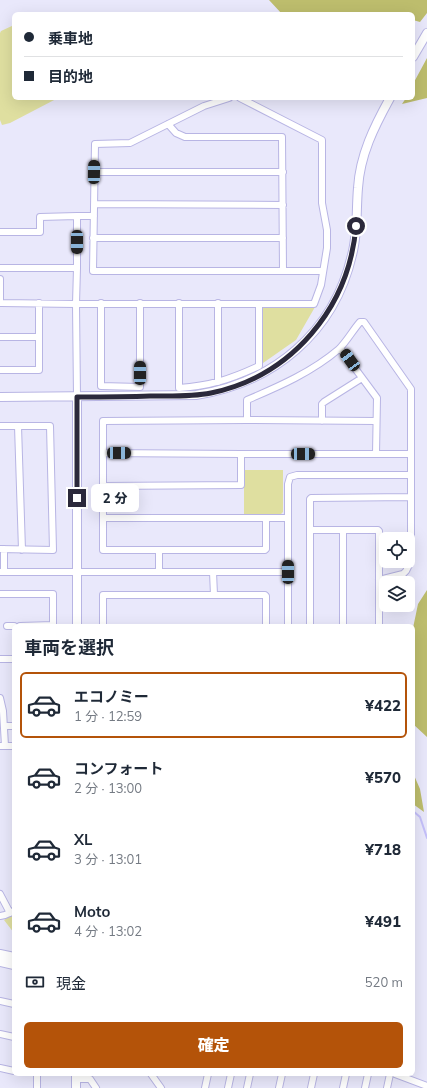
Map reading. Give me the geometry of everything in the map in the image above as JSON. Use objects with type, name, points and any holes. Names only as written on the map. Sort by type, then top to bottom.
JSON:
[{"type":"street","points":[[415,54],[427,33]]},
{"type":"street","points":[[224,100],[204,106],[130,143],[95,144],[93,271],[323,271]]},
{"type":"street","points":[[0,279],[0,303],[314,304],[323,271],[328,230],[322,203],[322,140],[244,100]]},
{"type":"street","points":[[0,397],[175,396],[211,393],[227,389],[259,376],[294,352],[308,338],[331,307],[347,274],[355,239],[358,187],[362,161],[375,124],[389,100]]},
{"type":"street","points":[[168,124],[176,133],[185,137],[282,137],[283,271]]},
{"type":"street","points":[[94,172],[283,172]]},
{"type":"street","points":[[94,204],[283,205]]},
{"type":"street","points":[[76,624],[77,216]]},
{"type":"street","points":[[0,232],[40,232],[40,217],[94,216]]},
{"type":"street","points":[[93,238],[283,238]]},
{"type":"street","points":[[0,268],[77,268]]},
{"type":"street","points":[[0,370],[39,370],[39,303]]},
{"type":"street","points":[[101,303],[101,386],[140,387],[140,303]]},
{"type":"street","points":[[179,303],[179,388],[201,386],[218,382],[259,366],[259,304]]},
{"type":"street","points":[[218,303],[218,382]]},
{"type":"street","points":[[247,420],[248,400],[302,375],[340,348],[360,322],[364,322],[411,389],[411,557],[410,566],[406,571],[403,574],[395,576]]},
{"type":"street","points":[[0,338],[39,337]]},
{"type":"street","points":[[340,348],[376,398],[376,454]]},
{"type":"street","points":[[322,421],[322,404],[362,378]]},
{"type":"street","points":[[266,518],[265,550],[103,550],[103,421],[376,421]]},
{"type":"street","points":[[0,426],[50,426],[53,550],[2,549],[2,572],[288,572]]},
{"type":"street","points":[[18,426],[22,550]]},
{"type":"street","points":[[103,453],[411,454]]},
{"type":"street","points":[[103,486],[241,485],[241,454]]},
{"type":"street","points":[[288,624],[288,480],[293,476],[411,476]]},
{"type":"street","points":[[310,624],[310,499],[411,497]]},
{"type":"street","points":[[103,518],[288,518]]},
{"type":"street","points":[[310,530],[378,530],[379,576]]},
{"type":"street","points":[[343,530],[343,624]]},
{"type":"street","points":[[159,550],[159,572]]},
{"type":"street","points":[[214,572],[214,595]]},
{"type":"street","points":[[0,594],[53,594],[53,624]]},
{"type":"street","points":[[103,624],[103,594],[265,595],[266,624]]},
{"type":"street","points":[[379,612],[379,624]]},
{"type":"street","points":[[0,659],[12,659]]},
{"type":"street","points":[[0,698],[4,726],[2,746]]},
{"type":"street","points":[[4,726],[12,726]]},
{"type":"street","points":[[0,894],[12,912],[0,916]]},
{"type":"street","points":[[0,954],[12,957]]},
{"type":"street","points":[[0,962],[12,965]]},
{"type":"street","points":[[0,1001],[12,1004]]},
{"type":"street","points":[[0,1034],[12,1037]]},
{"type":"street","points":[[0,1068],[12,1070]]},
{"type":"street","points":[[37,1076],[37,1088]]},
{"type":"street","points":[[76,1088],[76,1076],[90,1079],[96,1088]]},
{"type":"street","points":[[153,1076],[162,1088]]},
{"type":"street","points":[[205,1088],[208,1076]]},
{"type":"street","points":[[228,1088],[231,1076]]},
{"type":"street","points":[[247,1088],[250,1076]]},
{"type":"street","points":[[278,1088],[281,1076]]},
{"type":"street","points":[[311,1088],[314,1076]]},
{"type":"street","points":[[343,1088],[346,1076]]},
{"type":"street","points":[[365,1088],[368,1076]]},
{"type":"street","points":[[387,1088],[390,1076]]},
{"type":"street","points":[[401,1076],[427,1086]]},
{"type":"green space","points":[[12,26],[12,100],[54,100],[10,123],[2,125],[0,120],[1,31]]},
{"type":"green space","points":[[264,306],[315,307],[296,340],[263,363],[260,310]]},
{"type":"green space","points":[[244,470],[283,470],[283,512],[280,515],[244,515]]},
{"type":"green space","points":[[12,915],[12,930],[4,920]]},
{"type":"shaded area","points":[[269,0],[427,0],[427,13],[420,22],[415,21],[415,12],[280,12]]},
{"type":"shaded area","points":[[427,58],[427,98],[402,104],[405,100],[415,100],[415,80]]},
{"type":"shaded area","points":[[427,590],[427,737],[415,726],[414,624],[418,604]]},
{"type":"shaded area","points":[[415,778],[420,789],[424,812],[415,805]]},
{"type":"waterway","points":[[415,813],[420,817],[427,838]]},
{"type":"route","points":[[77,498],[77,397],[196,395],[227,389],[259,376],[294,352],[308,338],[331,307],[347,274],[355,239],[356,226]]}]
